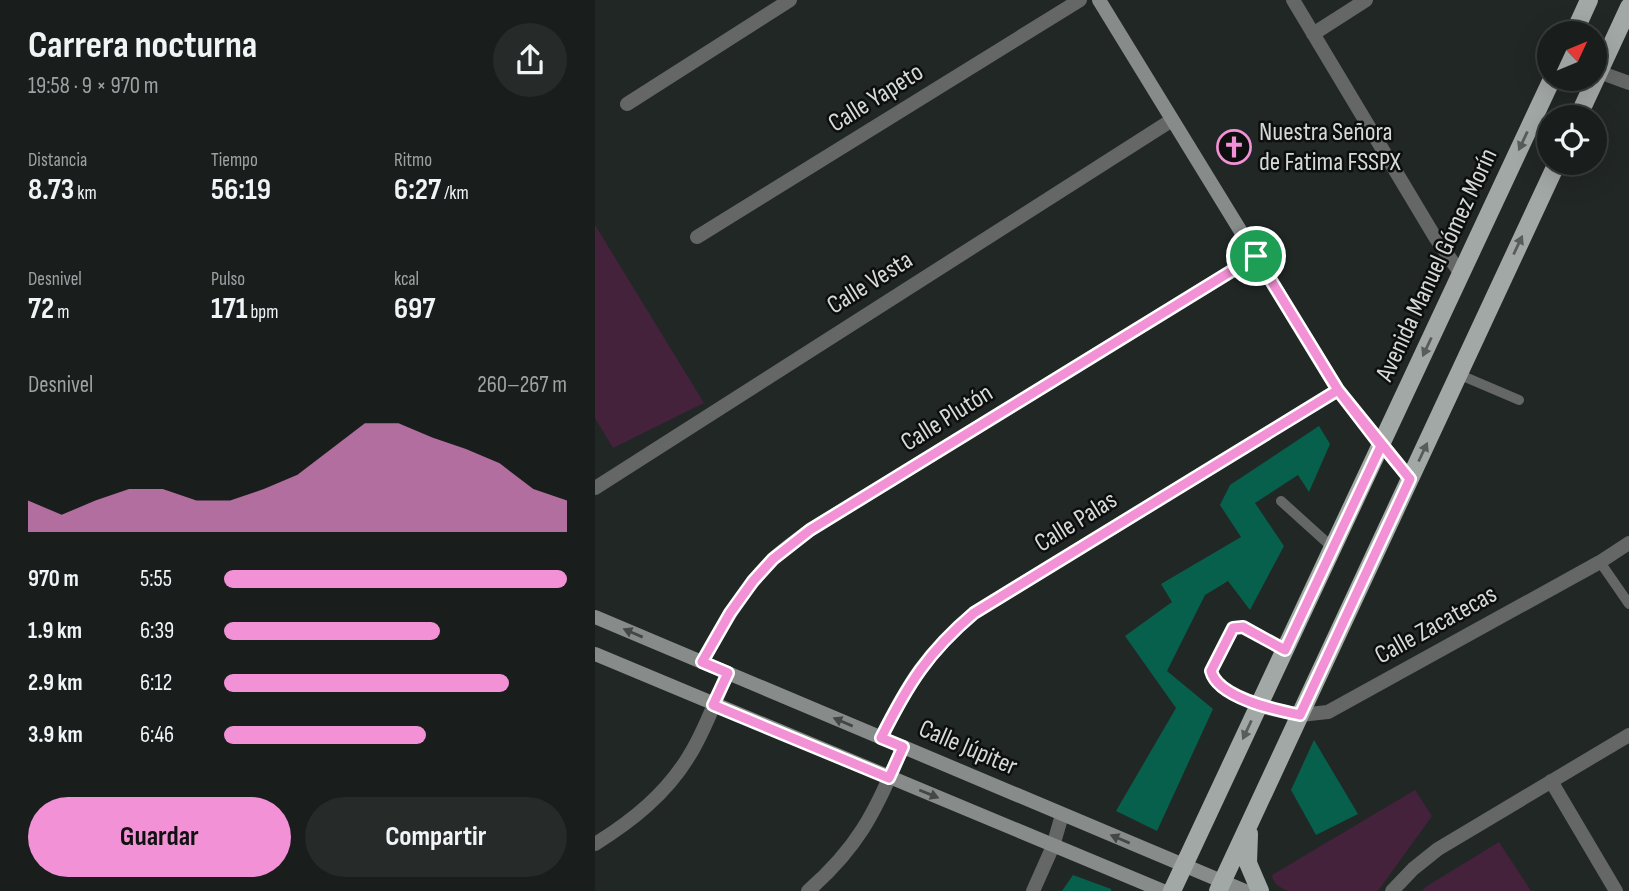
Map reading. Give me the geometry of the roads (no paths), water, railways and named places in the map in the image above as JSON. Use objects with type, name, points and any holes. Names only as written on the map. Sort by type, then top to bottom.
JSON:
[{"type":"main road","points":[[1578,21],[1585,3]]},
{"type":"main road","points":[[1607,55],[1629,7]]},
{"type":"main road","name":"Avenida Manuel Gómez Morín","points":[[1172,891],[1546,91]]},
{"type":"main road","points":[[1220,886],[1551,175]]},
{"type":"main road","points":[[1250,822],[1248,863],[1259,891]]},
{"type":"street","points":[[627,104],[790,0]]},
{"type":"street","name":"Calle Yapeto","points":[[697,237],[1080,0]]},
{"type":"street","points":[[1099,0],[1338,390],[1410,479]]},
{"type":"street","points":[[1293,0],[1435,237],[1461,274]]},
{"type":"street","points":[[1313,34],[1366,0]]},
{"type":"street","points":[[1607,75],[1629,83]]},
{"type":"street","name":"Calle Vesta","points":[[595,488],[1173,120]]},
{"type":"street","name":"Calle Plutón","points":[[702,662],[730,613],[753,581],[773,559],[810,530],[1256,256]]},
{"type":"street","name":"Calle Palas","points":[[881,738],[902,696],[925,660],[974,613],[1338,390]]},
{"type":"street","name":"Calle Zacatecas","points":[[1258,706],[1300,715],[1321,714],[1600,562],[1629,543]]},
{"type":"street","name":"Calle Júpiter","points":[[595,617],[1183,866],[1220,886],[1245,891]]},
{"type":"street","points":[[595,654],[1163,891]]},
{"type":"street","points":[[595,844],[642,812],[667,785],[689,756],[728,673]]},
{"type":"street","points":[[1392,891],[1438,849],[1629,735]]},
{"type":"street","points":[[809,891],[851,849],[869,824],[903,747]]},
{"type":"street","points":[[1551,781],[1616,891]]},
{"type":"street","points":[[1033,891],[1053,845],[1062,815]]},
{"type":"lane","points":[[1458,374],[1519,400]]},
{"type":"lane","points":[[1281,501],[1333,548]]},
{"type":"lane","points":[[1600,562],[1629,604]]},
{"type":"lane","points":[[1258,706],[1215,682],[1211,671],[1233,628],[1243,627],[1285,650]]},
{"type":"place","name":"Nuestra Señora de Fatima FSSPX","points":[[1234,147]]}]
